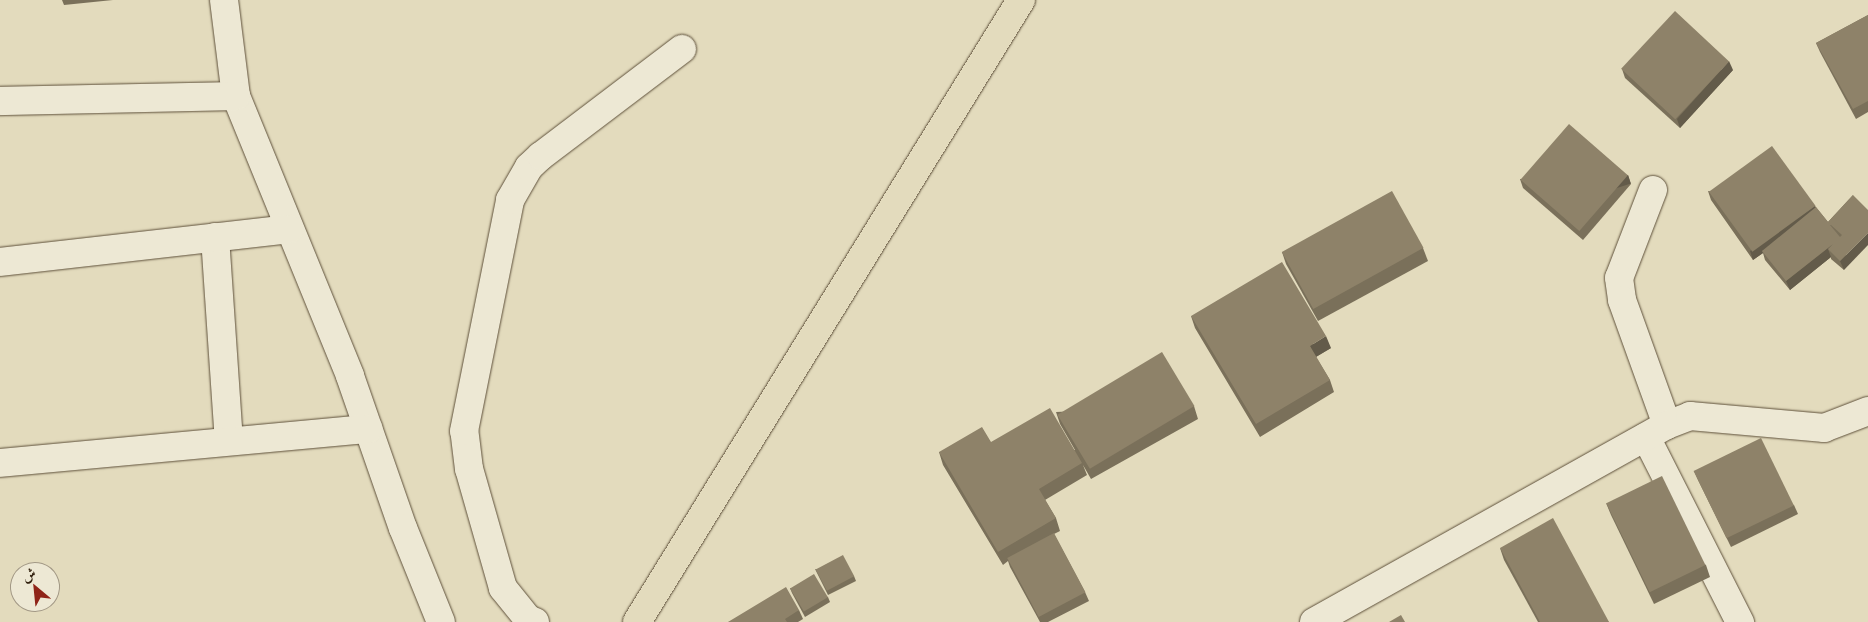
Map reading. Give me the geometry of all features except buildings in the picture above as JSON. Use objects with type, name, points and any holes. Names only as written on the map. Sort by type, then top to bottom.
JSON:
[{"type":"main road","points":[[636,622],[1021,0]]},
{"type":"street","points":[[224,0],[236,96],[368,429],[441,622]]},
{"type":"street","points":[[535,622],[528,619],[503,588],[469,470],[464,431],[510,200],[528,168],[541,156],[682,49]]},
{"type":"street","points":[[0,101],[236,96]]},
{"type":"street","points":[[1653,190],[1619,278],[1622,300],[1656,431],[1733,620]]},
{"type":"street","points":[[0,262],[289,229]]},
{"type":"street","points":[[215,237],[229,441]]},
{"type":"street","points":[[1329,619],[1656,431],[1690,416],[1824,428],[1868,411]]},
{"type":"street","points":[[0,463],[368,429]]}]
